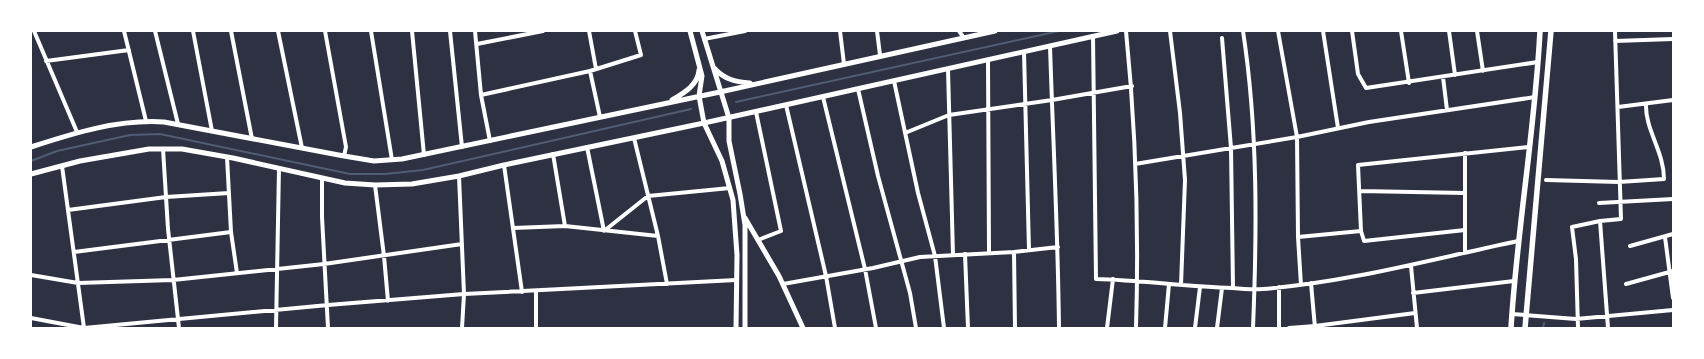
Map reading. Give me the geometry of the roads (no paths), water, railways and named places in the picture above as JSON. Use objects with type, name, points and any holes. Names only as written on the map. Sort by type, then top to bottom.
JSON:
[{"type":"main road","points":[[1511,328],[1514,281],[1528,147],[1535,97],[1540,31]]},
{"type":"main road","points":[[1525,328],[1551,31]]},
{"type":"street","points":[[34,31],[77,132]]},
{"type":"street","points":[[124,31],[146,121]]},
{"type":"street","points":[[155,31],[178,124]]},
{"type":"street","points":[[193,31],[212,131]]},
{"type":"street","points":[[231,31],[252,139]]},
{"type":"street","points":[[278,31],[302,148]]},
{"type":"street","points":[[326,31],[346,147],[344,156]]},
{"type":"street","points":[[371,31],[392,160]]},
{"type":"street","points":[[412,31],[424,155]]},
{"type":"street","points":[[450,31],[462,147]]},
{"type":"street","points":[[476,31],[482,95],[490,141]]},
{"type":"street","points":[[477,44],[543,31]]},
{"type":"street","points":[[589,31],[596,69]]},
{"type":"street","points":[[482,95],[590,71],[641,56],[635,31]]},
{"type":"street","points":[[690,31],[702,76],[699,96],[704,123],[722,161],[733,200],[736,239],[736,328]]},
{"type":"street","points":[[702,31],[729,118],[729,141],[743,215],[746,328]]},
{"type":"street","points":[[704,39],[745,31]]},
{"type":"street","points":[[840,31],[844,64]]},
{"type":"street","points":[[877,31],[880,55]]},
{"type":"street","points":[[959,31],[964,38]]},
{"type":"street","points":[[31,147],[77,132],[146,121],[178,124],[374,161],[392,160],[424,155],[720,92],[880,55],[994,31]]},
{"type":"street","points":[[31,174],[80,161],[149,149],[162,149],[182,150],[227,157],[345,183],[375,185],[412,184],[459,176],[553,154],[729,118],[1117,31]]},
{"type":"street","points":[[1126,31],[1132,86],[1138,202],[1136,328]]},
{"type":"street","points":[[1170,31],[1180,113],[1185,180],[1181,285]]},
{"type":"street","points":[[1243,31],[1254,144],[1255,289],[1253,328]]},
{"type":"street","points":[[1278,31],[1296,137],[1298,237],[1301,284]]},
{"type":"street","points":[[1322,31],[1338,128]]},
{"type":"street","points":[[1352,31],[1358,74],[1366,88],[1409,83],[1538,62]]},
{"type":"street","points":[[1401,31],[1409,83]]},
{"type":"street","points":[[1449,31],[1454,76]]},
{"type":"street","points":[[1477,31],[1483,71]]},
{"type":"street","points":[[1578,328],[1576,319],[1576,259],[1572,226],[1621,219],[1615,31]]},
{"type":"street","points":[[1093,36],[1096,279],[1137,280],[1222,288],[1255,289],[1279,287],[1343,279],[1411,266],[1465,252],[1518,241]]},
{"type":"street","points":[[1222,38],[1231,148],[1233,288]]},
{"type":"street","points":[[1615,41],[1673,39]]},
{"type":"street","points":[[1050,46],[1053,163],[1058,247],[1059,328]]},
{"type":"street","points":[[46,61],[129,50]]},
{"type":"street","points":[[1024,52],[1029,250]]},
{"type":"street","points":[[988,60],[989,252]]},
{"type":"street","points":[[668,103],[690,88],[698,77],[699,65]]},
{"type":"street","points":[[713,66],[720,75],[727,79],[741,82],[759,83]]},
{"type":"street","points":[[948,69],[953,255]]},
{"type":"street","points":[[590,71],[600,117]]},
{"type":"street","points":[[1443,77],[1447,110]]},
{"type":"street","points":[[894,81],[918,193],[935,256],[944,328]]},
{"type":"street","points":[[905,133],[949,115],[1052,100],[1132,86]]},
{"type":"street","points":[[858,89],[878,176],[910,293],[916,328]]},
{"type":"street","points":[[823,97],[865,269],[876,328]]},
{"type":"street","points":[[1135,164],[1296,137],[1338,128],[1535,97]]},
{"type":"street","points":[[1618,107],[1673,100]]},
{"type":"street","points":[[1546,180],[1619,182],[1664,179],[1664,167],[1654,134],[1648,123],[1646,104]]},
{"type":"street","points":[[786,105],[826,276],[835,328]]},
{"type":"street","points":[[756,112],[781,231],[758,240]]},
{"type":"street","points":[[634,138],[668,284]]},
{"type":"street","points":[[587,147],[604,231]]},
{"type":"street","points":[[1465,230],[1364,241],[1361,231],[1358,165],[1528,147]]},
{"type":"street","points":[[162,149],[169,240],[179,328]]},
{"type":"street","points":[[553,154],[565,226]]},
{"type":"street","points":[[1465,154],[1465,252]]},
{"type":"street","points":[[227,157],[231,232],[237,273]]},
{"type":"street","points":[[504,165],[522,292]]},
{"type":"street","points":[[62,166],[84,328]]},
{"type":"street","points":[[276,328],[279,168]]},
{"type":"street","points":[[459,176],[464,294],[462,328]]},
{"type":"street","points":[[322,178],[324,264],[328,305],[328,328]]},
{"type":"street","points":[[375,185],[388,301]]},
{"type":"street","points":[[604,231],[648,196],[730,188]]},
{"type":"street","points":[[1360,191],[1465,194]]},
{"type":"street","points":[[68,210],[166,197],[229,193]]},
{"type":"street","points":[[1599,203],[1673,199]]},
{"type":"street","points":[[743,215],[783,284],[803,328]]},
{"type":"street","points":[[1600,221],[1608,328]]},
{"type":"street","points":[[513,228],[565,226],[658,236]]},
{"type":"street","points":[[1298,237],[1361,231]]},
{"type":"street","points":[[74,252],[231,232]]},
{"type":"street","points":[[1630,246],[1673,234]]},
{"type":"street","points":[[1665,237],[1672,272],[1673,298]]},
{"type":"street","points":[[31,275],[78,283],[173,280],[324,264],[462,244]]},
{"type":"street","points":[[783,284],[935,256],[989,252],[1014,252],[1058,247]]},
{"type":"street","points":[[1014,252],[1015,328]]},
{"type":"street","points":[[965,254],[968,328]]},
{"type":"street","points":[[1411,266],[1417,328]]},
{"type":"street","points":[[1626,284],[1672,272]]},
{"type":"street","points":[[1107,328],[1113,279]]},
{"type":"street","points":[[31,318],[84,328],[464,294],[736,280]]},
{"type":"street","points":[[1413,293],[1514,281]]},
{"type":"street","points":[[1311,283],[1315,327]]},
{"type":"street","points":[[1165,328],[1169,284]]},
{"type":"street","points":[[1195,328],[1200,287]]},
{"type":"street","points":[[1279,287],[1279,328]]},
{"type":"street","points":[[1217,328],[1222,288]]},
{"type":"street","points":[[536,291],[536,328]]},
{"type":"street","points":[[1512,314],[1576,319],[1673,310]]},
{"type":"street","points":[[1289,328],[1315,327],[1415,313]]},
{"type":"waterway","points":[[736,102],[1059,31]]},
{"type":"waterway","points":[[31,161],[57,151],[130,135],[160,134],[350,174],[385,174],[423,170],[691,109]]},
{"type":"waterway","points":[[1543,328],[1544,323]]}]
